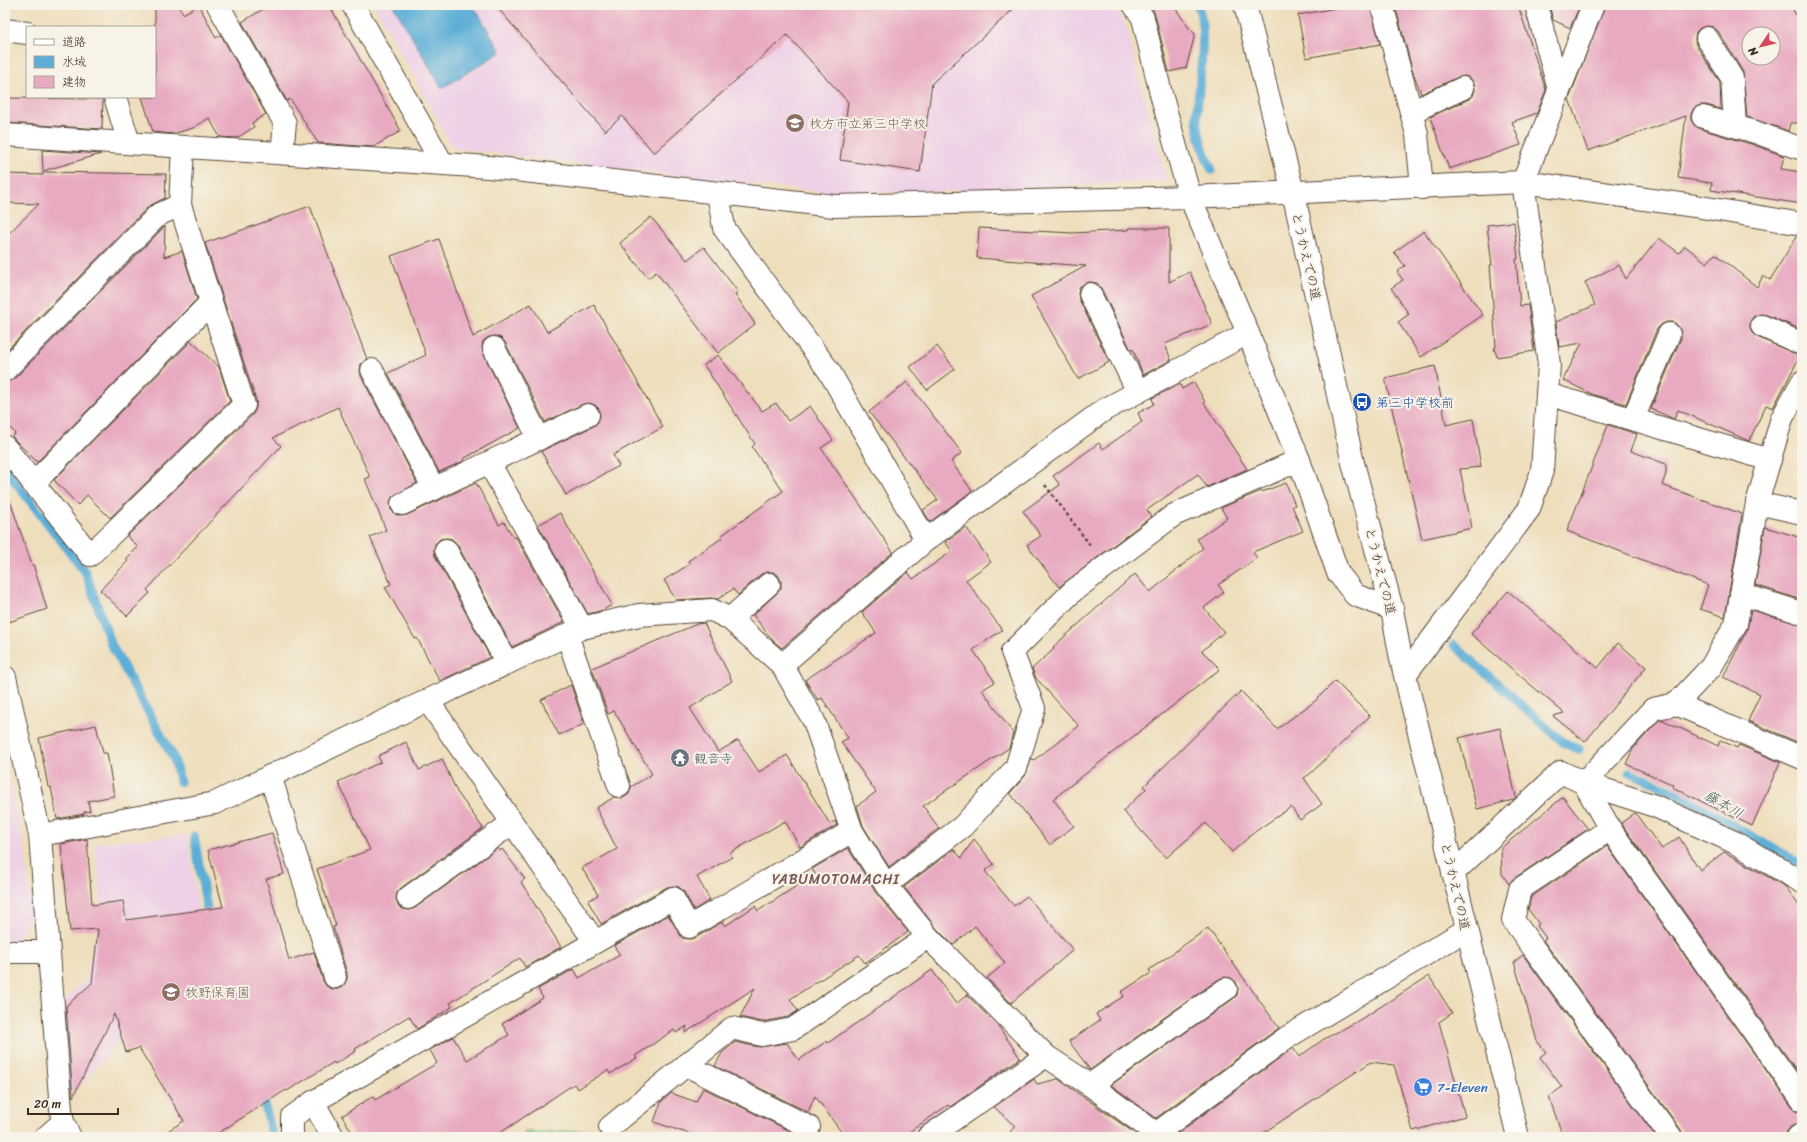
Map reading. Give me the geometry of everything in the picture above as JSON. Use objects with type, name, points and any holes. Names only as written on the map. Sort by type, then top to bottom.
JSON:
[{"type":"street","points":[[218,5],[285,123],[282,153]]},
{"type":"street","points":[[353,5],[442,163]]},
{"type":"street","points":[[1134,5],[1143,18],[1161,94],[1190,197],[1248,333],[1299,460],[1338,573],[1355,595],[1392,609]]},
{"type":"street","name":"とうかえでの道","points":[[1245,5],[1293,192],[1353,463],[1392,609],[1466,930],[1518,1137]]},
{"type":"street","points":[[1382,5],[1417,134],[1422,188]]},
{"type":"street","points":[[1536,5],[1559,90]]},
{"type":"street","points":[[1406,675],[1529,509],[1542,470],[1550,364],[1523,182],[1593,5]]},
{"type":"street","points":[[5,30],[26,33]]},
{"type":"street","points":[[1706,38],[1732,78],[1735,126]]},
{"type":"street","points":[[1411,112],[1463,88]]},
{"type":"street","points":[[115,98],[129,143]]},
{"type":"street","points":[[1703,117],[1735,126],[1802,149]]},
{"type":"street","points":[[5,135],[489,167],[834,206],[1190,197],[1422,188],[1523,182],[1695,206],[1802,224]]},
{"type":"street","points":[[5,447],[90,555],[244,405],[180,205],[183,147]]},
{"type":"street","points":[[718,194],[724,228],[829,371],[926,540]]},
{"type":"street","points":[[5,370],[158,215],[180,205]]},
{"type":"street","points":[[1090,294],[1138,392]]},
{"type":"street","points":[[33,484],[211,302]]},
{"type":"street","points":[[1762,326],[1802,344]]},
{"type":"street","points":[[782,665],[926,540],[1104,410],[1248,333]]},
{"type":"street","points":[[1633,419],[1669,334]]},
{"type":"street","points":[[494,348],[539,439]]},
{"type":"street","points":[[372,370],[434,489]]},
{"type":"street","points":[[1584,783],[1653,709],[1676,704],[1711,667],[1736,624],[1757,503],[1782,418],[1802,382]]},
{"type":"street","points":[[1547,394],[1770,460]]},
{"type":"street","points":[[402,504],[588,416]]},
{"type":"street","points":[[886,885],[963,826],[1016,768],[1034,708],[1012,652],[1073,591],[1174,515],[1299,460]]},
{"type":"street","points":[[489,463],[575,632],[619,786]]},
{"type":"street","points":[[1757,503],[1802,513]]},
{"type":"street","points":[[446,550],[507,664]]},
{"type":"street","points":[[730,619],[768,584]]},
{"type":"street","points":[[1741,594],[1802,613]]},
{"type":"street","points":[[40,835],[215,803],[428,700],[575,632],[639,615],[712,610],[730,619],[782,665],[814,721],[852,831],[886,885],[928,937],[1046,1056],[1090,1085],[1159,1135],[1286,1038],[1466,930]]},
{"type":"street","points":[[5,677],[40,835],[61,1110],[67,1130],[46,1137]]},
{"type":"street","points":[[428,700],[595,942]]},
{"type":"street","points":[[1676,704],[1802,758]]},
{"type":"street","points":[[1453,873],[1561,772],[1584,783],[1655,806],[1734,842],[1802,882]]},
{"type":"street","points":[[270,776],[335,976]]},
{"type":"street","points":[[1584,783],[1610,829],[1802,1100]]},
{"type":"street","points":[[408,898],[512,823]]},
{"type":"street","points":[[1610,829],[1520,889],[1513,920],[1671,1137]]},
{"type":"street","points":[[292,1137],[292,1117],[313,1102],[673,898],[689,927],[852,831]]},
{"type":"street","points":[[610,1127],[732,1028],[762,1035],[793,1029],[928,937]]},
{"type":"street","points":[[5,952],[49,952]]},
{"type":"street","points":[[1090,1085],[1226,988]]},
{"type":"street","points":[[928,1137],[1046,1056]]},
{"type":"street","points":[[686,1065],[809,1127]]},
{"type":"street","points":[[313,1102],[333,1137]]},
{"type":"street","points":[[1798,1137],[1802,1134]]},
{"type":"path","points":[[1029,464],[1106,566]]},
{"type":"shaded area","name":"枚方市立第三中学校","points":[[374,5],[1114,5],[1127,29],[1167,181],[922,192],[822,192],[453,148]]},
{"type":"shaded area","points":[[5,761],[24,848],[32,915],[13,944],[5,944]]},
{"type":"shaded area","points":[[187,835],[214,1015],[175,1027],[121,1038],[77,1090],[64,1092],[57,1008],[86,980],[95,939],[106,938],[94,843]]},
{"type":"green space","points":[[602,1130],[627,1137],[524,1137],[525,1132]]},
{"type":"water","points":[[393,5],[473,5],[501,52],[442,88]]},
{"type":"building","points":[[155,5],[179,5],[183,14],[199,5],[216,38],[221,35],[266,114],[252,123],[254,127],[237,138],[220,137],[209,118],[193,128],[173,134],[153,132],[142,98],[156,98]]},
{"type":"building","points":[[270,5],[329,5],[401,131],[373,147],[318,143],[290,99],[287,101],[242,22]]},
{"type":"building","points":[[495,5],[1018,5],[932,83],[920,172],[840,160],[848,102],[787,35],[654,153],[622,116],[605,131]]},
{"type":"building","points":[[1151,5],[1173,5],[1195,34],[1186,68],[1169,72],[1155,15]]},
{"type":"building","points":[[1353,5],[1370,5],[1380,44],[1306,58],[1298,15]]},
{"type":"building","points":[[1395,5],[1518,5],[1546,90],[1537,113],[1512,122],[1521,145],[1449,169],[1430,117],[1473,96],[1475,90],[1474,83],[1470,78],[1465,76],[1458,77],[1421,94],[1412,69]]},
{"type":"building","points":[[1549,5],[1580,5],[1570,28],[1553,20]]},
{"type":"building","points":[[1605,5],[1791,5],[1802,30],[1802,123],[1790,123],[1788,131],[1747,117],[1743,72],[1718,31],[1713,27],[1707,26],[1700,28],[1696,32],[1696,45],[1720,82],[1721,109],[1700,105],[1694,108],[1691,114],[1691,120],[1694,125],[1700,129],[1751,144],[1784,156],[1781,169],[1802,172],[1802,204],[1711,190],[1712,183],[1678,178],[1686,116],[1588,151],[1569,99]]},
{"type":"building","points":[[5,98],[103,99],[102,129],[5,123]]},
{"type":"building","points":[[42,150],[101,154],[43,171]]},
{"type":"building","points":[[43,172],[166,174],[165,198],[149,206],[5,352],[5,237],[39,204],[5,203],[5,174],[43,175]]},
{"type":"building","points":[[310,206],[367,359],[361,364],[361,376],[417,483],[392,497],[390,503],[391,510],[395,514],[401,516],[407,515],[476,483],[499,525],[504,522],[514,538],[516,537],[564,622],[512,647],[457,544],[452,539],[440,539],[435,544],[435,556],[490,657],[440,681],[417,638],[415,639],[385,587],[391,584],[370,537],[386,530],[365,479],[370,477],[338,407],[273,438],[281,446],[165,570],[147,590],[150,593],[127,616],[100,590],[128,561],[126,559],[138,547],[127,536],[253,414],[256,408],[256,402],[257,403],[205,243]]},
{"type":"building","points":[[651,217],[687,260],[704,247],[738,292],[735,294],[755,324],[718,353],[656,272],[648,278],[620,243]]},
{"type":"building","points":[[1514,222],[1518,259],[1516,259],[1520,306],[1528,305],[1534,351],[1497,357],[1494,348],[1496,347],[1490,265],[1492,265],[1487,225]]},
{"type":"building","points":[[165,226],[164,257],[182,251],[197,299],[37,462],[12,437],[15,433],[5,423],[5,382],[14,379]]},
{"type":"building","points":[[979,228],[1072,233],[1128,230],[1128,228],[1169,228],[1169,282],[1190,272],[1212,324],[1165,344],[1171,360],[1143,375],[1133,349],[1131,350],[1101,288],[1097,283],[1085,283],[1079,287],[1079,299],[1109,362],[1078,379],[1031,296],[1086,266],[977,258]]},
{"type":"building","points":[[1424,231],[1483,315],[1421,357],[1398,322],[1409,314],[1391,288],[1403,280],[1397,272],[1405,266],[1394,252]]},
{"type":"building","points":[[1797,236],[1802,236],[1802,330],[1767,315],[1761,314],[1754,316],[1750,321],[1750,327],[1752,333],[1757,337],[1800,356],[1773,408],[1766,405],[1749,441],[1678,410],[1674,419],[1651,409],[1681,338],[1679,327],[1674,322],[1662,324],[1657,329],[1626,404],[1594,395],[1563,380],[1582,343],[1559,347],[1556,322],[1595,305],[1585,282],[1619,265],[1626,279],[1659,238],[1679,253],[1685,246],[1707,263],[1715,254],[1757,287],[1763,276],[1770,280]]},
{"type":"building","points":[[439,239],[473,337],[531,304],[547,332],[594,305],[663,427],[613,455],[619,466],[566,495],[541,451],[594,426],[598,422],[600,416],[599,409],[595,405],[589,403],[583,404],[545,422],[505,342],[501,338],[495,336],[489,337],[483,341],[483,353],[520,428],[463,459],[464,461],[439,472],[388,373],[426,355],[391,256]]},
{"type":"building","points":[[191,341],[219,367],[230,401],[110,518],[87,495],[78,505],[54,480]]},
{"type":"building","points":[[937,346],[955,369],[927,390],[910,367]]},
{"type":"building","points":[[718,355],[762,411],[776,403],[788,421],[810,406],[833,440],[821,448],[893,552],[782,648],[774,642],[753,615],[781,588],[781,581],[778,575],[773,572],[761,574],[738,595],[733,589],[718,599],[676,600],[664,580],[690,564],[688,561],[722,538],[721,536],[783,491],[752,447],[755,444],[704,365]]},
{"type":"building","points":[[1435,366],[1446,425],[1473,419],[1481,467],[1460,469],[1472,528],[1422,539],[1385,378]]},
{"type":"building","points":[[907,382],[962,453],[951,461],[972,491],[930,522],[923,510],[938,500],[869,412]]},
{"type":"building","points":[[1194,382],[1205,402],[1204,403],[1247,469],[1207,487],[1198,474],[1147,510],[1152,516],[1059,587],[1027,545],[1041,536],[1023,511],[1060,485],[1053,476],[1099,443],[1103,449],[1142,422],[1138,413],[1154,404],[1152,398],[1180,384],[1182,389]]},
{"type":"building","points":[[1608,425],[1637,434],[1631,451],[1666,464],[1666,474],[1662,485],[1742,514],[1725,617],[1700,609],[1708,585],[1567,531]]},
{"type":"building","points":[[1286,483],[1295,505],[1292,506],[1303,531],[1253,552],[1257,558],[1218,585],[1224,592],[1204,608],[1224,632],[1202,651],[1220,669],[1053,799],[1074,826],[1050,845],[1010,793],[1025,776],[1032,758],[1034,760],[1079,726],[1036,678],[1032,669],[1054,649],[1053,647],[1135,574],[1150,592],[1203,548],[1197,539],[1227,518],[1221,508],[1261,491],[1262,492]]},
{"type":"building","points":[[9,498],[32,565],[33,564],[47,609],[9,622],[5,608],[5,499]]},
{"type":"building","points":[[560,513],[612,605],[603,610],[588,614],[538,525]]},
{"type":"building","points":[[966,527],[991,562],[966,580],[1002,630],[973,650],[995,682],[982,690],[1013,733],[1009,748],[923,806],[939,828],[889,867],[863,826],[857,806],[876,792],[841,742],[848,738],[822,698],[818,700],[805,680],[876,633],[862,612],[908,572],[913,579],[952,551],[945,542]]},
{"type":"building","points":[[1765,527],[1802,538],[1802,600],[1755,585]]},
{"type":"building","points":[[1508,591],[1598,668],[1618,643],[1646,667],[1585,742],[1553,716],[1564,713],[1471,634]]},
{"type":"building","points":[[1751,610],[1802,625],[1802,744],[1748,721],[1760,694],[1723,677],[1747,630]]},
{"type":"building","points":[[704,623],[732,681],[690,708],[718,752],[738,740],[759,772],[787,755],[830,824],[835,821],[837,825],[800,847],[785,821],[730,853],[732,857],[697,877],[710,900],[694,910],[684,892],[679,887],[673,886],[667,887],[601,924],[588,901],[598,895],[582,868],[617,849],[596,808],[614,797],[623,798],[629,794],[631,787],[652,774],[614,711],[608,714],[592,668],[697,624]]},
{"type":"building","points":[[1335,681],[1370,716],[1304,778],[1322,804],[1300,820],[1291,807],[1256,831],[1232,852],[1206,823],[1166,858],[1123,811],[1146,789],[1144,786],[1241,691],[1277,729],[1315,701]]},
{"type":"building","points":[[571,685],[584,724],[559,735],[541,700]]},
{"type":"building","points":[[1659,720],[1663,720],[1718,746],[1720,740],[1737,748],[1739,745],[1780,762],[1752,826],[1672,787],[1674,785],[1626,764],[1633,749]]},
{"type":"building","points":[[96,725],[103,753],[107,753],[114,796],[88,801],[90,811],[84,812],[84,814],[57,819],[51,787],[48,787],[39,738]]},
{"type":"building","points":[[1500,728],[1516,797],[1513,800],[1477,809],[1459,738]]},
{"type":"building","points":[[406,742],[419,770],[442,759],[457,792],[483,828],[401,888],[397,893],[396,899],[398,906],[409,910],[415,908],[498,848],[500,851],[502,849],[525,879],[521,882],[561,947],[525,967],[520,958],[450,1003],[452,1007],[417,1029],[409,1016],[355,1049],[356,1051],[335,1064],[334,1062],[287,1091],[286,1090],[212,1137],[158,1137],[184,1121],[139,1048],[126,1052],[114,1014],[73,1097],[66,1006],[92,983],[98,929],[70,931],[61,844],[87,839],[92,905],[123,901],[126,920],[223,907],[208,850],[272,833],[284,874],[266,879],[289,960],[314,952],[326,986],[332,989],[338,989],[344,985],[347,979],[347,973],[333,927],[336,926],[317,869],[370,850],[338,782],[381,762],[378,756]]},
{"type":"building","points":[[1563,797],[1588,829],[1513,879],[1509,884],[1502,874],[1501,848]]},
{"type":"building","points":[[1635,813],[1662,849],[1679,837],[1700,870],[1724,852],[1786,887],[1802,910],[1802,1078],[1621,823]]},
{"type":"building","points":[[974,839],[994,864],[985,871],[1014,906],[1027,896],[1073,950],[1011,1003],[987,978],[1005,963],[975,926],[953,945],[937,929],[904,887],[954,849],[961,858]]},
{"type":"building","points":[[1607,846],[1792,1107],[1796,1111],[1802,1112],[1802,1122],[1790,1127],[1783,1137],[1683,1137],[1681,1130],[1543,940],[1546,938],[1537,926],[1539,924],[1528,909],[1531,897]]},
{"type":"building","points":[[848,848],[876,893],[908,932],[865,963],[859,955],[790,999],[798,1011],[788,1017],[762,1022],[740,1017],[755,988],[685,1033],[687,1026],[676,1033],[674,1030],[635,1056],[637,1058],[610,1074],[608,1070],[578,1089],[574,1084],[494,1137],[355,1137],[342,1116],[373,1096],[375,1100],[437,1063],[430,1050],[453,1037],[467,1060],[509,1035],[502,1024],[543,998],[538,989],[574,969],[579,978],[620,955],[614,946],[668,915],[682,938],[695,938],[722,922],[725,926],[755,906],[758,911],[815,874],[812,869]]},
{"type":"building","points":[[1208,928],[1279,1028],[1156,1118],[1111,1085],[1233,999],[1237,995],[1238,988],[1236,982],[1231,978],[1225,977],[1219,979],[1090,1070],[1069,1041],[1100,1020],[1096,1014],[1124,996],[1121,992],[1151,973],[1149,970]]},
{"type":"building","points":[[1523,955],[1656,1137],[1563,1137],[1549,1097],[1562,1087],[1540,1057],[1546,1052],[1537,1041],[1514,962]]},
{"type":"building","points":[[932,970],[956,1004],[967,995],[999,1027],[1020,1058],[950,1107],[948,1105],[902,1137],[845,1137],[815,1096],[808,1112],[715,1066],[722,1053],[735,1042],[759,1047],[787,1043],[799,1060],[827,1041],[828,1043]]},
{"type":"building","points":[[1429,976],[1452,1013],[1439,1022],[1465,1116],[1413,1131],[1394,1065],[1371,1062],[1257,1137],[1173,1137],[1293,1048],[1299,1057],[1324,1039],[1358,1021]]},
{"type":"building","points":[[1034,1079],[1037,1084],[1058,1079],[1140,1137],[1006,1137],[1015,1126],[994,1107]]},
{"type":"building","points":[[703,1088],[790,1131],[787,1137],[699,1137],[654,1122],[661,1102],[671,1093],[696,1102]]},
{"type":"waterway","points":[[1197,5],[1200,14],[1203,42],[1197,122],[1201,143],[1212,170]]},
{"type":"waterway","points":[[5,469],[85,571],[111,644],[174,759],[180,782]]},
{"type":"waterway","name":"藤本川","points":[[1454,645],[1564,743],[1579,749]]},
{"type":"waterway","name":"藤本川","points":[[1630,772],[1674,792],[1802,865]]},
{"type":"waterway","points":[[194,836],[209,920]]},
{"type":"waterway","points":[[261,1092],[273,1137]]},
{"type":"place","name":"枚方市立第三中学校","points":[[795,123]]},
{"type":"place","name":"第三中学校前","points":[[1362,402]]},
{"type":"place","name":"観音寺","points":[[680,758]]},
{"type":"place","name":"牧野保育園","points":[[171,992]]},
{"type":"place","name":"7-Eleven","points":[[1423,1087]]},
{"type":"district","name":"YABUMOTOMACHI","points":[[836,879]]}]
